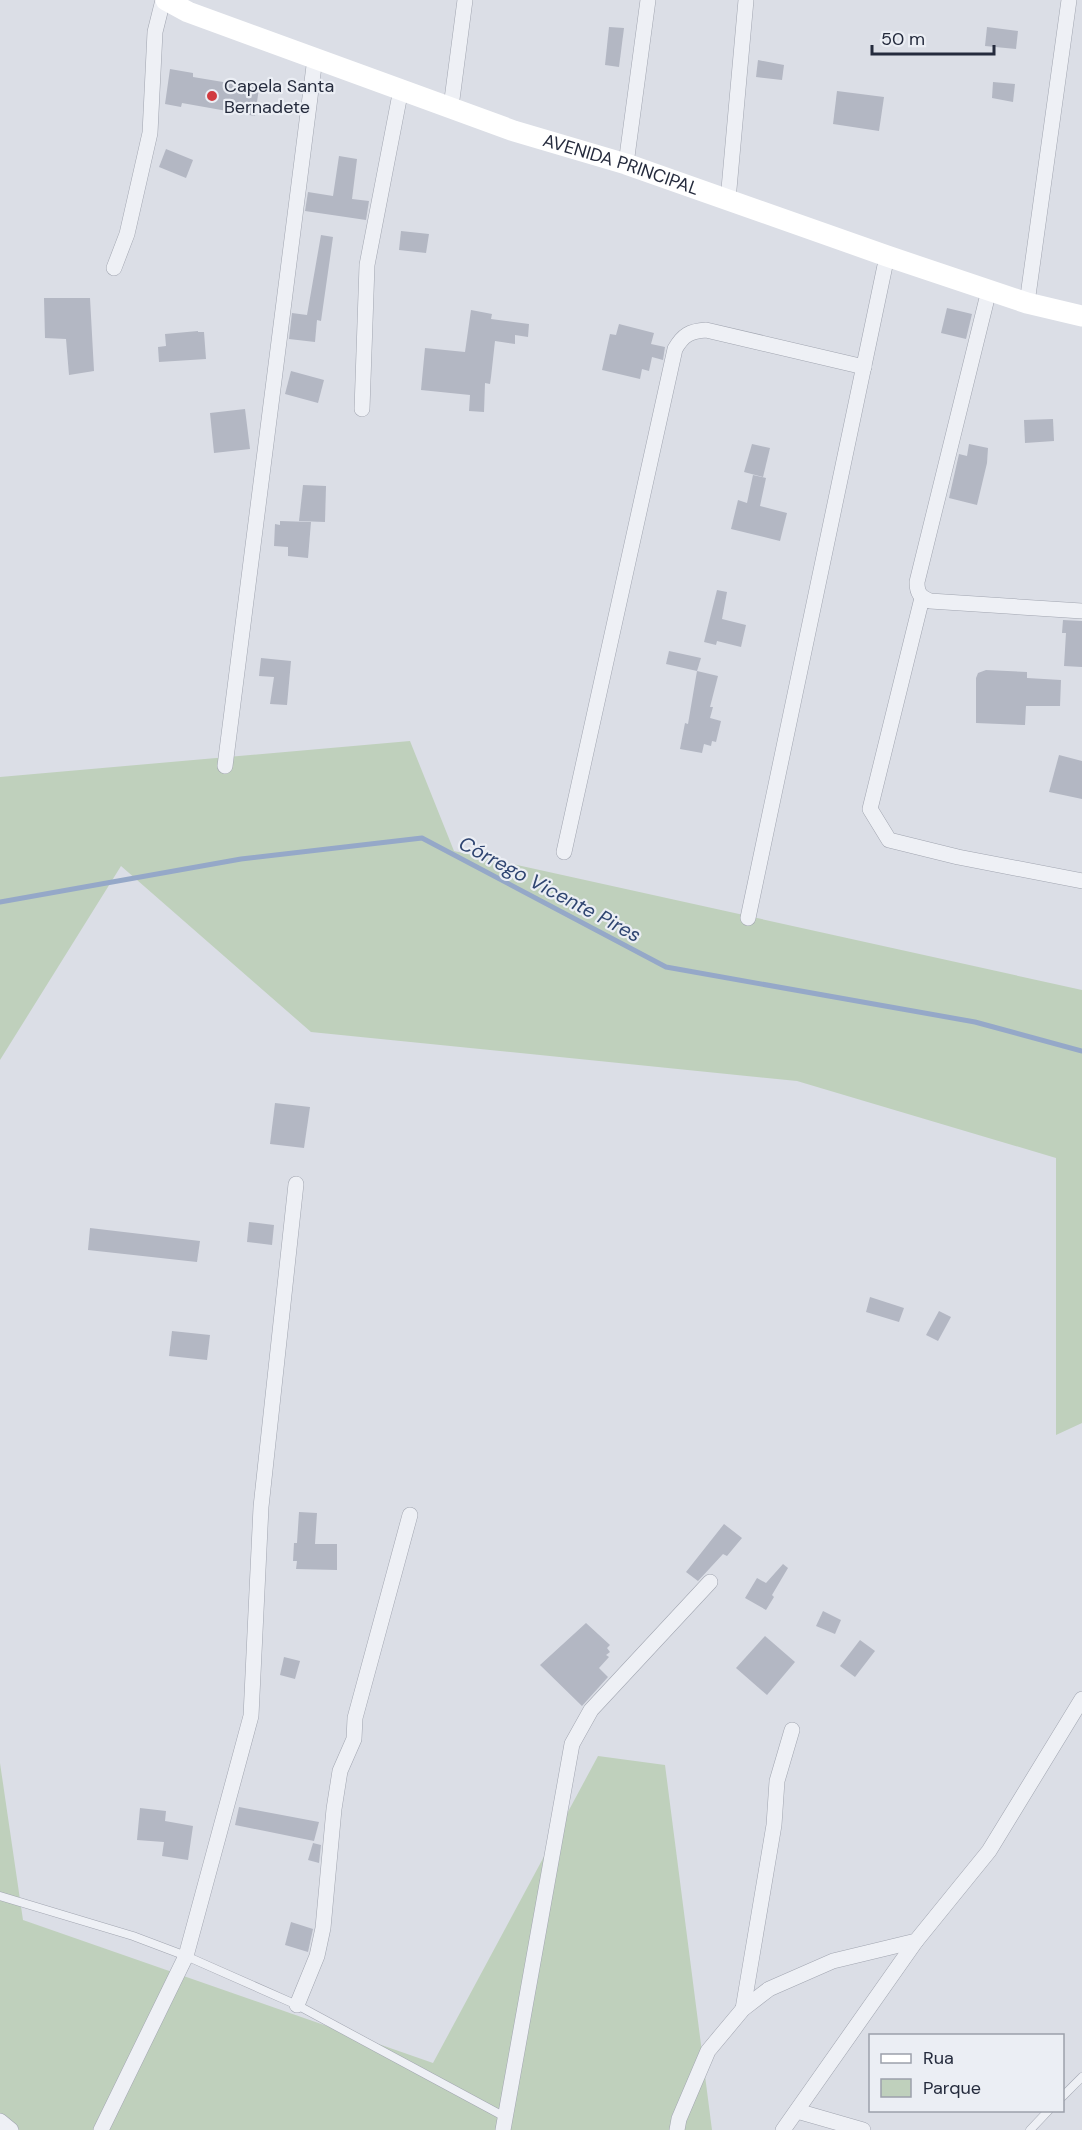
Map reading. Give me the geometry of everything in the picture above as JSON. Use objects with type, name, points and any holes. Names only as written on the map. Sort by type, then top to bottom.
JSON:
[{"type":"street","name":"AVENIDA PRINCIPAL","points":[[164,0],[188,12],[514,131],[626,164],[1027,303],[1082,316]]},
{"type":"street","points":[[114,268],[127,234],[150,133],[155,32],[164,0]]},
{"type":"street","points":[[451,107],[465,0]]},
{"type":"street","points":[[626,164],[648,0]]},
{"type":"street","points":[[728,200],[746,0]]},
{"type":"street","points":[[1027,303],[1069,0]]},
{"type":"street","points":[[225,766],[315,58]]},
{"type":"street","points":[[362,409],[367,265],[401,89]]},
{"type":"street","points":[[748,918],[887,256]]},
{"type":"street","points":[[989,290],[916,582],[917,591],[922,598],[930,601],[1082,611]]},
{"type":"street","points":[[564,852],[675,350],[682,337],[693,330],[706,330],[864,367]]},
{"type":"street","points":[[922,598],[870,810],[889,840],[958,857],[1082,881]]},
{"type":"street","points":[[100,2130],[186,1956],[251,1716],[261,1507],[297,1184]]},
{"type":"street","points":[[297,2005],[318,1956],[340,1771],[354,1739],[355,1718],[410,1515]]},
{"type":"street","points":[[504,2123],[572,1744],[591,1710],[710,1582]]},
{"type":"street","points":[[783,2130],[916,1941],[989,1851],[1082,1699]]},
{"type":"street","points":[[743,2009],[774,1826],[777,1781],[792,1730]]},
{"type":"street","points":[[677,2130],[679,2119],[708,2051],[743,2009],[769,1989],[833,1961],[916,1941]]},
{"type":"street","points":[[797,2111],[863,2130]]},
{"type":"street","points":[[0,2121],[11,2130]]},
{"type":"lane","points":[[0,1896],[133,1936],[186,1956],[297,2005],[504,2123]]},
{"type":"lane","points":[[1064,2095],[1082,2077]]},
{"type":"lane","points":[[1030,2130],[1047,2112]]},
{"type":"green space","points":[[410,741],[454,851],[1082,990],[1082,1423],[1056,1435],[1056,1158],[797,1081],[311,1032],[121,866],[0,1060],[0,777]]},
{"type":"green space","points":[[598,1756],[665,1765],[712,2130],[0,2130],[0,1763],[23,1920],[433,2063]]},
{"type":"building","points":[[609,27],[624,28],[619,67],[605,65]]},
{"type":"building","points":[[987,27],[1018,31],[1016,49],[985,46]]},
{"type":"building","points":[[758,60],[784,65],[782,80],[756,77]]},
{"type":"building","name":"Capela Santa Bernadete","points":[[170,69],[193,73],[193,77],[259,88],[255,116],[182,103],[181,107],[165,104]]},
{"type":"building","points":[[993,82],[1015,84],[1013,102],[992,98]]},
{"type":"building","points":[[837,91],[884,97],[879,131],[833,124]]},
{"type":"building","points":[[166,149],[193,160],[186,178],[159,167]]},
{"type":"building","points":[[339,156],[357,159],[352,199],[369,201],[366,220],[305,211],[308,192],[333,196]]},
{"type":"building","points":[[401,231],[429,234],[426,253],[399,250]]},
{"type":"building","points":[[321,235],[333,237],[321,321],[317,320],[315,342],[289,339],[292,313],[307,315]]},
{"type":"building","points":[[44,298],[90,298],[94,371],[69,375],[66,339],[45,338]]},
{"type":"building","points":[[947,308],[972,314],[966,339],[941,333]]},
{"type":"building","points":[[471,310],[492,314],[491,319],[529,324],[528,337],[515,335],[515,344],[495,341],[490,384],[485,383],[484,412],[469,411],[470,395],[421,390],[425,348],[465,352]]},
{"type":"building","points":[[619,324],[654,333],[651,344],[665,347],[663,360],[652,357],[649,371],[642,369],[640,379],[602,370],[610,334],[616,335]]},
{"type":"building","points":[[204,332],[206,359],[159,362],[158,347],[166,346],[165,334]]},
{"type":"building","points":[[291,371],[324,380],[318,403],[285,394]]},
{"type":"building","points":[[245,409],[250,449],[214,453],[210,413]]},
{"type":"building","points":[[1053,419],[1054,441],[1025,443],[1024,420]]},
{"type":"building","points":[[752,444],[770,448],[763,477],[744,472]]},
{"type":"building","points":[[969,444],[988,448],[987,463],[977,505],[949,498],[959,454],[967,456]]},
{"type":"building","points":[[753,475],[766,478],[760,506],[787,513],[780,541],[731,529],[738,500],[747,503]]},
{"type":"building","points":[[303,485],[326,486],[325,522],[299,521]]},
{"type":"building","points":[[280,521],[311,522],[308,558],[288,556],[288,547],[274,546],[275,524],[280,525]]},
{"type":"building","points":[[717,590],[727,592],[722,619],[746,625],[741,647],[717,641],[716,645],[704,642]]},
{"type":"building","points":[[1063,620],[1082,621],[1082,667],[1064,666],[1066,633],[1062,633]]},
{"type":"building","points":[[669,651],[701,658],[697,671],[666,664]]},
{"type":"building","points":[[261,658],[291,661],[287,705],[270,704],[274,677],[259,676]]},
{"type":"building","points":[[986,670],[1027,672],[1027,678],[1061,680],[1060,706],[1026,706],[1025,725],[976,723],[976,678],[978,673]]},
{"type":"building","points":[[697,671],[718,676],[710,707],[713,707],[710,718],[721,721],[716,742],[712,741],[711,746],[704,744],[702,753],[680,749],[685,723],[688,724]]},
{"type":"building","points":[[1059,755],[1082,761],[1082,799],[1049,792]]},
{"type":"building","points":[[275,1103],[310,1107],[304,1148],[270,1144]]},
{"type":"building","points":[[249,1222],[274,1225],[272,1245],[247,1242]]},
{"type":"building","points":[[90,1228],[200,1241],[197,1262],[88,1250]]},
{"type":"building","points":[[870,1297],[904,1308],[899,1322],[866,1312]]},
{"type":"building","points":[[939,1311],[951,1317],[938,1341],[926,1335]]},
{"type":"building","points":[[172,1331],[210,1335],[207,1360],[169,1356]]},
{"type":"building","points":[[299,1512],[317,1513],[315,1544],[337,1544],[337,1570],[296,1569],[297,1561],[293,1561]]},
{"type":"building","points":[[724,1524],[742,1538],[727,1556],[723,1554],[698,1581],[686,1572]]},
{"type":"building","points":[[783,1564],[788,1568],[766,1610],[745,1598],[757,1578],[766,1583]]},
{"type":"building","points":[[823,1611],[841,1620],[835,1634],[816,1626]]},
{"type":"building","points":[[586,1623],[610,1645],[607,1648],[610,1652],[606,1655],[609,1657],[599,1668],[608,1677],[582,1706],[540,1665]]},
{"type":"building","points":[[765,1636],[795,1662],[767,1695],[736,1668]]},
{"type":"building","points":[[860,1640],[875,1651],[855,1677],[840,1666]]},
{"type":"building","points":[[284,1657],[300,1661],[295,1679],[280,1675]]},
{"type":"building","points":[[239,1807],[319,1822],[314,1841],[235,1825]]},
{"type":"building","points":[[140,1808],[166,1811],[165,1821],[193,1826],[188,1860],[162,1856],[164,1842],[137,1840]]},
{"type":"building","points":[[313,1843],[321,1845],[319,1863],[308,1860]]},
{"type":"building","points":[[291,1922],[313,1929],[308,1952],[285,1945]]},
{"type":"waterway","name":"Córrego Vicente Pires","points":[[0,902],[241,859],[422,838],[666,967],[975,1022],[1082,1051]]},
{"type":"place","name":"Capela Santa Bernadete","points":[[212,96]]}]
